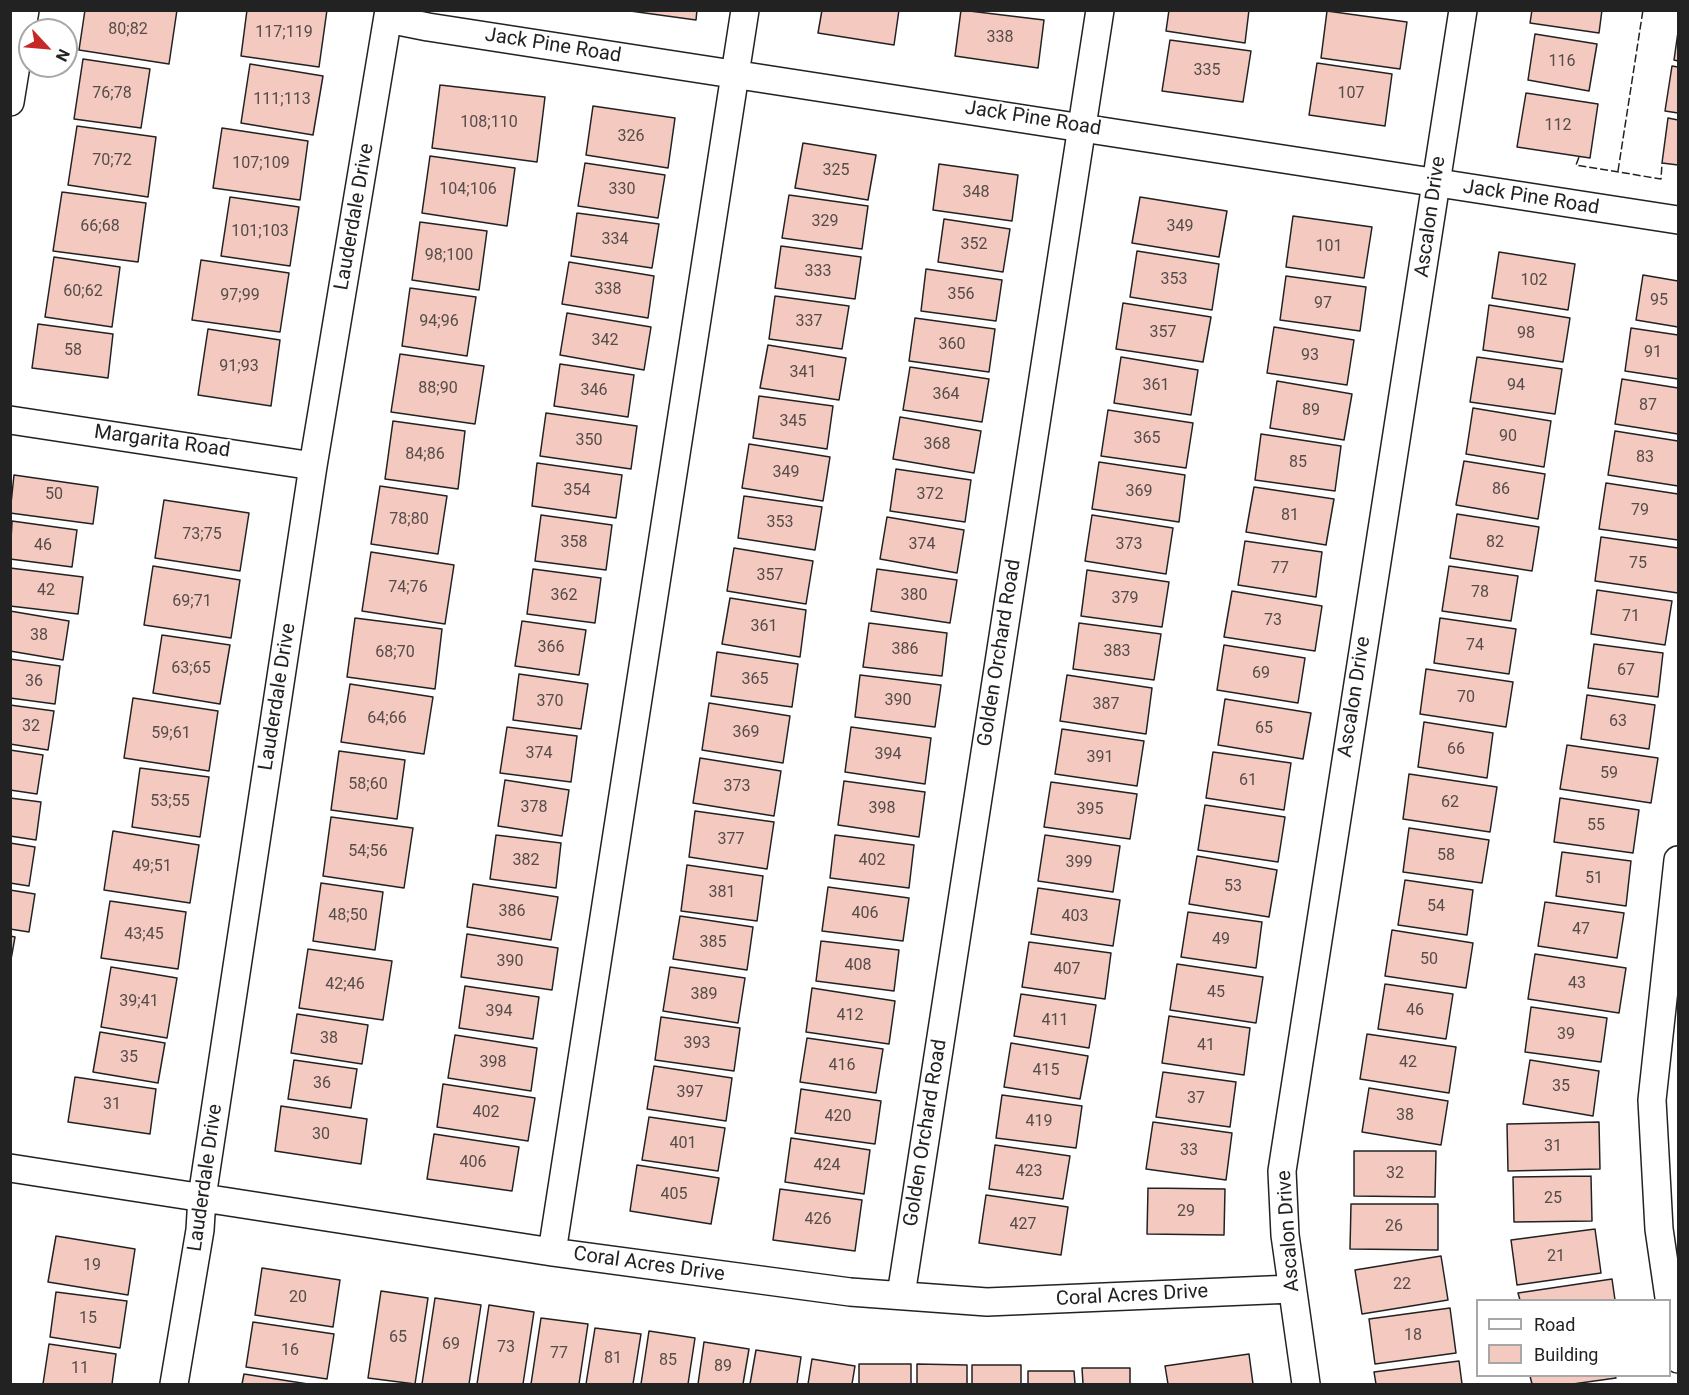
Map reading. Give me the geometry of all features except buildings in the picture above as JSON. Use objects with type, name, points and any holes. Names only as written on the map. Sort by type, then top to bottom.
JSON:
[{"type":"street","points":[[10,102],[25,10]]},
{"type":"street","points":[[552,1252],[745,10]]},
{"type":"street","name":"Golden Orchard Road","points":[[901,1295],[1100,10]]},
{"type":"street","name":"Ascalon Drive","points":[[1306,1384],[1285,1236],[1282,1171],[1463,10]]},
{"type":"street","name":"Jack Pine Road","points":[[389,15],[735,73],[1678,220]]},
{"type":"street","name":"Lauderdale Drive","points":[[174,1384],[200,1230],[202,1197],[313,466],[389,15]]},
{"type":"street","name":"Margarita Road","points":[[10,420],[313,466]]},
{"type":"street","points":[[1669,1299],[1659,1229],[1652,1100],[1678,860]]},
{"type":"street","name":"Coral Acres Drive","points":[[10,1168],[552,1252],[850,1292],[987,1302],[1292,1289]]},
{"type":"street","points":[[1671,1311],[1678,1359]]},
{"type":"fence","points":[[1618,171],[1643,10]]},
{"type":"fence","points":[[1579,157],[1576,165],[1661,179],[1662,163]]}]
